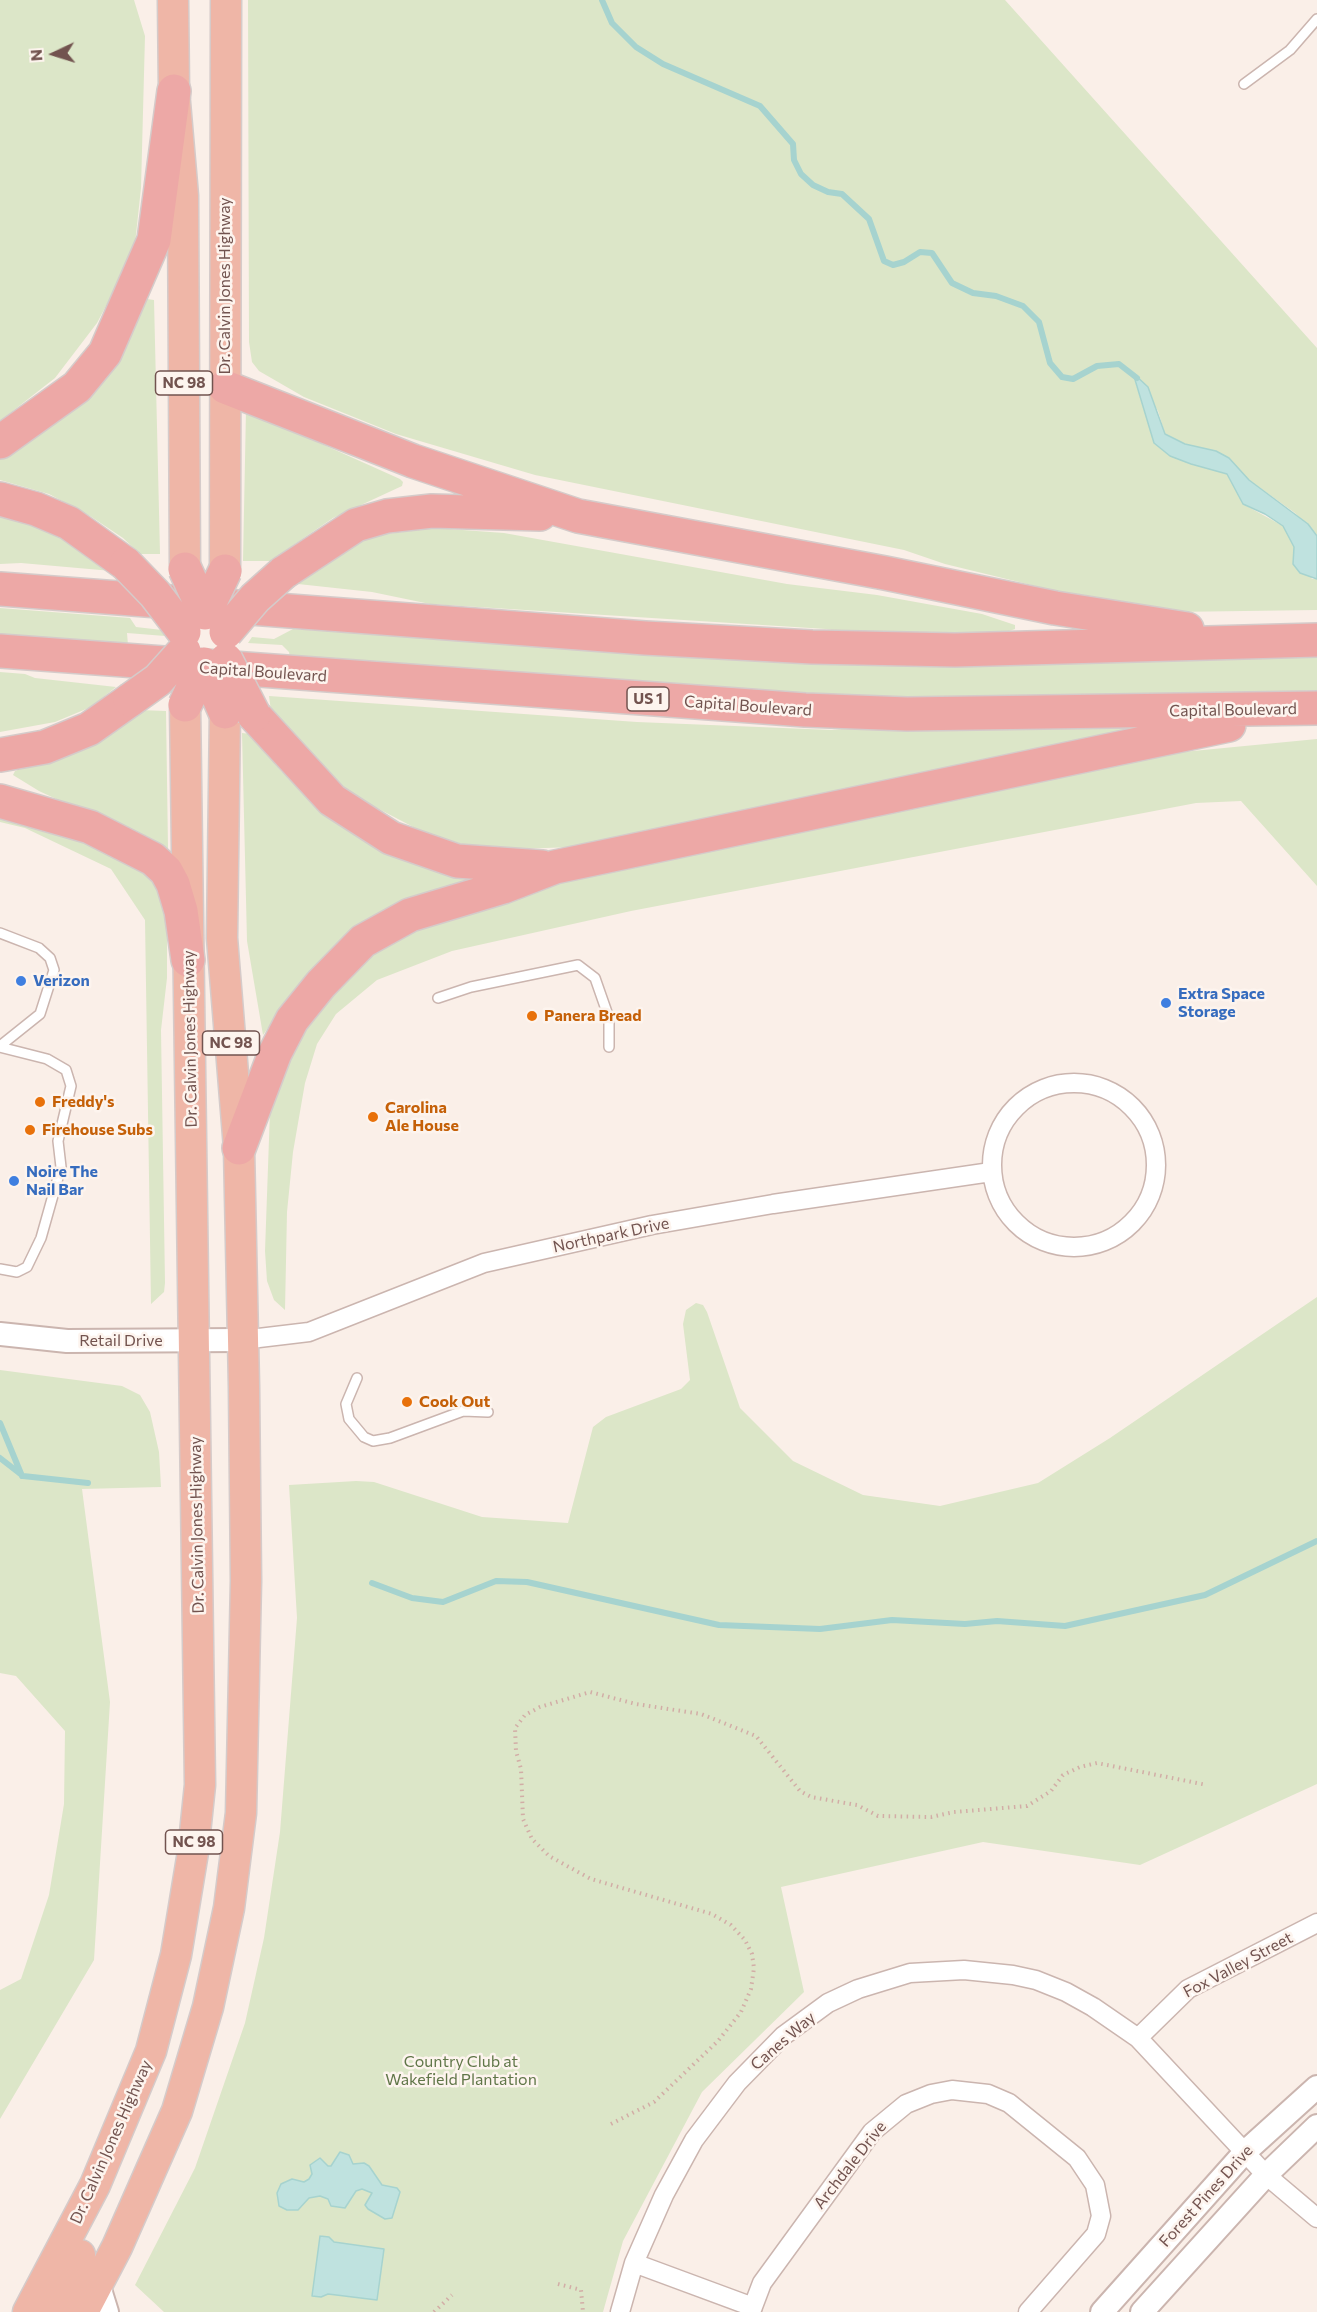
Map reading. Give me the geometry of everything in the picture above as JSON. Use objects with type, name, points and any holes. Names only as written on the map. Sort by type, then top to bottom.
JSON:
[{"type":"highway","name":"NC 98","points":[[173,0],[174,91],[183,196],[185,569]]},
{"type":"highway","name":"Dr. Calvin Jones Highway","points":[[225,571],[226,0]]},
{"type":"highway","points":[[0,442],[77,387],[105,353],[154,240],[174,91]]},
{"type":"highway","points":[[225,387],[413,461],[578,516]]},
{"type":"highway","points":[[0,499],[36,509],[69,523],[126,564],[205,642]]},
{"type":"highway","points":[[0,755],[45,747],[90,729],[158,680],[283,573],[356,525],[387,516],[432,511],[578,516],[885,573],[1055,608],[1272,643]]},
{"type":"highway","points":[[185,569],[205,642],[239,714],[285,752],[332,800],[391,838],[457,861],[505,866],[555,867]]},
{"type":"highway","points":[[185,705],[225,571]]},
{"type":"highway","points":[[0,589],[645,638],[812,647],[955,650],[1317,640]]},
{"type":"highway","name":"Capital Boulevard","points":[[0,651],[805,710],[919,714],[1307,709]]},
{"type":"highway","name":"Dr. Calvin Jones Highway","points":[[28,2312],[95,2185],[151,2051],[176,1955],[193,1852],[200,1785],[192,1341],[185,705]]},
{"type":"highway","points":[[239,1148],[274,1053],[292,1020],[321,984],[363,941],[410,915],[503,887],[555,867],[1307,709]]},
{"type":"highway","name":"NC 98","points":[[83,2312],[177,2110],[208,2007],[229,1908],[241,1813],[246,1581],[239,1148],[222,938],[239,714]]},
{"type":"highway","points":[[0,801],[90,827],[153,858],[166,871],[173,884],[181,911],[188,960]]},
{"type":"highway","points":[[57,2312],[92,2227],[151,2051]]},
{"type":"street","points":[[1081,1082],[1099,1086],[1123,1099],[1142,1119],[1156,1153],[1156,1172],[1152,1190],[1134,1222],[1120,1234],[1086,1247],[1049,1244],[1017,1226],[997,1195],[991,1172],[995,1140],[1003,1123],[1014,1108],[1036,1092],[1062,1083],[1081,1082]]},
{"type":"street","name":"Northpark Drive","points":[[242,1340],[309,1332],[484,1263],[641,1227],[773,1204],[991,1172]]},
{"type":"street","name":"Retail Drive","points":[[0,1334],[67,1341],[242,1340]]},
{"type":"street","name":"Fox Valley Street","points":[[1138,2038],[1188,1989],[1317,1923]]},
{"type":"street","name":"Canes Way","points":[[620,2312],[634,2263],[678,2167],[694,2140],[737,2083],[783,2036],[807,2017],[858,1989],[909,1973],[989,1971],[1036,1980],[1066,1992],[1138,2038],[1266,2175],[1317,2218]]},
{"type":"street","name":"Forest Pines Drive","points":[[1102,2312],[1245,2152],[1317,2087]]},
{"type":"street","name":"Archdale Drive","points":[[752,2310],[768,2275],[872,2132],[906,2104],[931,2094],[952,2090],[988,2094],[1009,2103],[1077,2158],[1095,2185],[1101,2216],[1096,2234],[1028,2312]]},
{"type":"street","name":"Forest Pines Drive","points":[[1142,2312],[1266,2175],[1317,2126]]},
{"type":"street","points":[[634,2263],[752,2310]]},
{"type":"street","points":[[98,2283],[107,2312]]},
{"type":"lane","points":[[1244,84],[1290,50],[1317,19]]},
{"type":"lane","points":[[0,933],[39,948],[50,958],[54,970],[40,1014],[0,1046]]},
{"type":"lane","points":[[438,998],[471,987],[578,965],[595,978],[609,1018],[609,1047]]},
{"type":"lane","points":[[0,1046],[47,1059],[66,1070],[72,1086],[58,1141],[61,1167],[41,1238],[27,1267],[17,1272],[0,1269]]},
{"type":"lane","points":[[357,1378],[346,1404],[349,1419],[363,1437],[373,1441],[390,1438],[463,1410],[488,1412]]},
{"type":"path","points":[[611,2124],[654,2103],[718,2041],[741,2012],[751,1989],[754,1968],[752,1954],[745,1940],[731,1925],[712,1914],[591,1879],[549,1856],[532,1839],[523,1820],[521,1769],[516,1751],[515,1728],[525,1715],[540,1707],[590,1692],[636,1704],[701,1714],[756,1736],[800,1791],[811,1797],[857,1805],[878,1816],[931,1817],[954,1812],[1027,1806],[1051,1791],[1064,1775],[1080,1767],[1097,1763],[1207,1785]]},
{"type":"path","points":[[558,2284],[581,2290],[583,2312]]},
{"type":"path","points":[[434,2312],[452,2295]]},
{"type":"green space","points":[[0,0],[134,0],[145,36],[141,188],[134,253],[97,323],[55,378],[0,421]]},
{"type":"green space","points":[[248,0],[1005,0],[1317,348],[1317,536],[1295,513],[1249,480],[1229,458],[1216,451],[1185,444],[1165,434],[1158,411],[1133,374],[1154,443],[1170,456],[1227,474],[1243,504],[1283,526],[1312,579],[1317,579],[1317,610],[1172,612],[1097,601],[945,564],[904,550],[535,475],[396,434],[304,397],[259,371],[252,362],[249,342]]},
{"type":"green space","points":[[147,299],[154,300],[160,554],[140,554],[123,538],[90,516],[49,494],[0,480],[0,455]]},
{"type":"green space","points":[[246,410],[400,479],[403,482],[402,486],[333,518],[270,561],[243,561]]},
{"type":"green space","points":[[0,516],[18,519],[57,534],[112,571],[21,563],[0,564]]},
{"type":"green space","points":[[435,528],[504,533],[787,584],[877,595],[982,614],[1015,625],[1015,629],[1001,634],[861,635],[826,629],[430,604],[372,592],[298,584],[301,576],[355,544],[379,535]]},
{"type":"green space","points":[[0,608],[130,618],[136,627],[162,630],[165,636],[127,633],[128,645],[0,637]]},
{"type":"green space","points":[[293,629],[916,667],[1317,656],[1317,690],[1170,699],[902,700],[590,684],[290,659],[289,652],[282,645],[248,643],[252,637],[274,639]]},
{"type":"green space","points":[[0,672],[116,687],[91,707],[55,722],[0,732]]},
{"type":"green space","points":[[269,696],[637,722],[832,730],[879,725],[1149,725],[1150,734],[575,847],[516,849],[465,845],[419,830],[375,807],[327,776],[271,711]]},
{"type":"green space","points":[[139,710],[166,711],[168,848],[166,850],[39,791],[13,775],[15,771],[59,755]]},
{"type":"green space","points":[[242,733],[251,734],[281,771],[329,813],[476,876],[394,908],[283,1007],[263,1035],[247,941]]},
{"type":"green space","points":[[1317,739],[1317,886],[1241,801],[1196,803],[631,911],[452,951],[377,980],[336,1014],[317,1044],[305,1083],[293,1152],[287,1212],[285,1310],[274,1300],[267,1281],[265,1251],[270,1111],[293,1038],[377,944],[519,890],[1162,754]]},
{"type":"green space","points":[[0,807],[145,866],[161,892],[167,913],[167,978],[161,1030],[165,1283],[164,1292],[151,1304],[145,920],[111,869],[25,828],[0,822]]},
{"type":"green space","name":"Country Club at Wakefield Plantation","points":[[1317,1297],[1317,1784],[1140,1865],[983,1842],[781,1887],[804,1992],[702,2092],[623,2241],[603,2312],[164,2312],[135,2285],[195,2168],[245,2023],[264,1938],[280,1832],[297,1618],[289,1485],[374,1482],[482,1517],[568,1523],[593,1427],[606,1417],[681,1389],[690,1380],[683,1324],[686,1310],[696,1303],[703,1305],[707,1312],[740,1408],[793,1461],[863,1495],[940,1506],[1038,1483],[1110,1438]]},
{"type":"green space","points":[[0,1370],[122,1386],[140,1395],[150,1412],[159,1452],[161,1487],[82,1489],[110,1702],[94,1960],[0,2119],[0,1990],[21,1979],[49,1895],[64,1804],[65,1731],[16,1676],[0,1673]]},
{"type":"water","points":[[1133,373],[1148,387],[1165,434],[1185,444],[1216,451],[1229,458],[1249,480],[1308,524],[1317,536],[1317,579],[1300,573],[1293,564],[1294,547],[1283,526],[1265,514],[1243,504],[1227,474],[1170,456],[1154,443]]},
{"type":"water","points":[[340,2152],[349,2155],[353,2164],[364,2163],[369,2166],[382,2185],[397,2188],[400,2192],[392,2218],[385,2219],[368,2209],[365,2205],[372,2193],[362,2189],[356,2191],[345,2208],[331,2206],[328,2199],[320,2196],[309,2198],[298,2210],[287,2210],[279,2206],[277,2193],[281,2184],[292,2179],[304,2182],[312,2174],[310,2165],[320,2158],[331,2166]]},
{"type":"water","points":[[320,2236],[329,2237],[334,2242],[384,2249],[377,2300],[328,2294],[321,2297],[312,2296]]},
{"type":"waterway","points":[[602,0],[612,23],[636,47],[663,64],[760,106],[793,144],[794,160],[801,174],[813,185],[828,192],[842,194],[869,219],[884,261],[893,265],[904,262],[920,252],[932,253],[952,283],[973,293],[996,296],[1023,306],[1039,322],[1050,363],[1062,377],[1073,379],[1097,366],[1119,364],[1137,378]]},
{"type":"waterway","points":[[0,1423],[22,1476]]},
{"type":"waterway","points":[[0,1458],[23,1476],[88,1483]]},
{"type":"waterway","points":[[372,1583],[412,1598],[443,1602],[496,1581],[527,1582],[719,1625],[820,1629],[892,1620],[965,1624],[997,1621],[1065,1626],[1205,1595],[1317,1541]]},
{"type":"place","name":"Verizon","points":[[21,981]]},
{"type":"place","name":"Extra Space Storage","points":[[1166,1003]]},
{"type":"place","name":"Panera Bread","points":[[532,1016]]},
{"type":"place","name":"Freddy's","points":[[40,1102]]},
{"type":"place","name":"Carolina Ale House","points":[[373,1117]]},
{"type":"place","name":"Firehouse Subs","points":[[30,1130]]},
{"type":"place","name":"Noire The Nail Bar","points":[[14,1181]]},
{"type":"place","name":"Cook Out","points":[[407,1402]]}]
